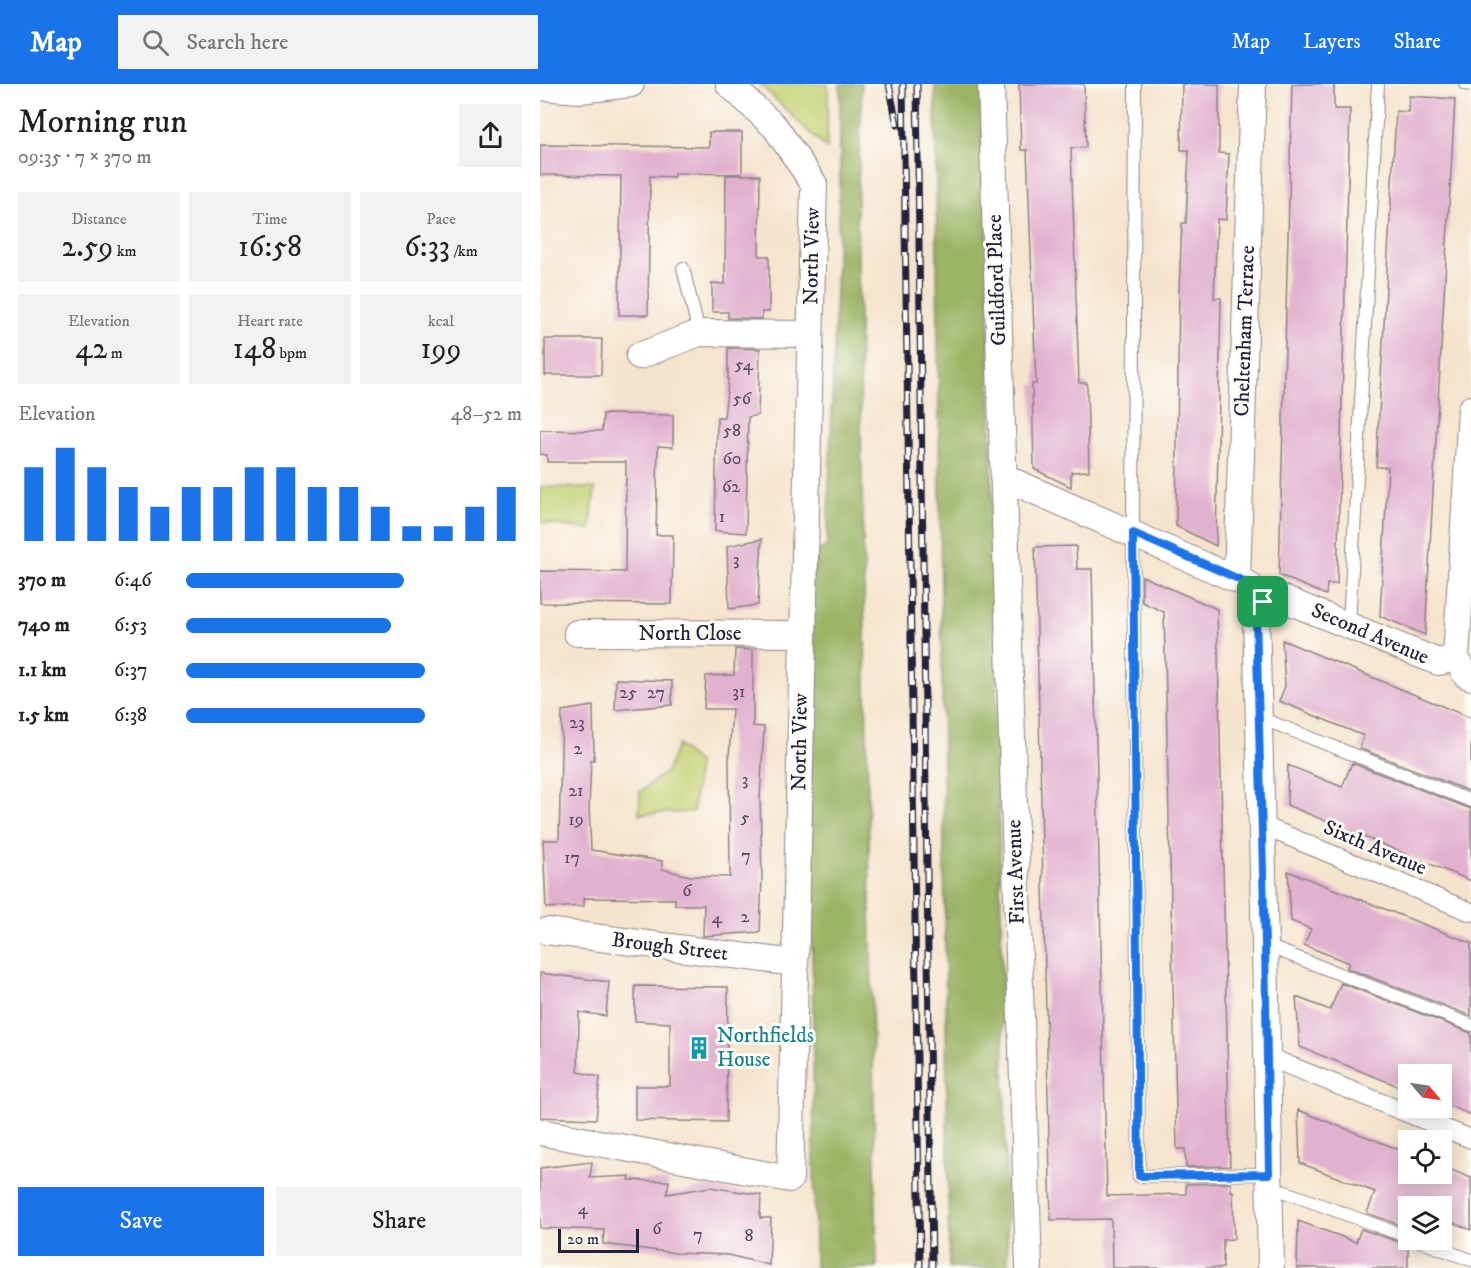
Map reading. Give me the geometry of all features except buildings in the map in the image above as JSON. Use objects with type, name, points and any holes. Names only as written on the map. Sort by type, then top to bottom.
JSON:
[{"type":"street","points":[[540,87],[580,90],[632,84]]},
{"type":"street","name":"North View","points":[[540,1132],[790,1179],[814,184],[775,127],[729,84]]},
{"type":"street","name":"Guildford Place","points":[[991,84],[1003,477]]},
{"type":"street","name":"Cheltenham Terrace","points":[[1237,579],[1253,84]]},
{"type":"street","points":[[639,356],[699,333],[810,334]]},
{"type":"street","points":[[1464,668],[1470,424]]},
{"type":"street","points":[[1003,477],[1248,583],[1263,602],[1256,616],[1271,1268]]},
{"type":"street","name":"First Avenue","points":[[1003,477],[1029,1268]]},
{"type":"street","name":"Second Avenue","points":[[1263,602],[1281,598],[1438,663],[1464,668]]},
{"type":"street","name":"North Close","points":[[577,633],[803,634]]},
{"type":"street","name":"Sixth Avenue","points":[[1261,825],[1471,912]]},
{"type":"street","name":"Brough Street","points":[[546,931],[795,963]]},
{"type":"street","points":[[1266,1056],[1471,1138]]},
{"type":"lane","points":[[1135,84],[1133,533],[1139,1176],[1269,1180],[1398,1233]]},
{"type":"lane","points":[[1349,625],[1378,84]]},
{"type":"lane","points":[[1465,84],[1471,85]]},
{"type":"lane","points":[[683,268],[699,333]]},
{"type":"lane","points":[[1258,717],[1471,801]]},
{"type":"lane","points":[[1265,945],[1471,1024]]},
{"type":"lane","points":[[1444,1250],[1471,1260]]},
{"type":"green space","points":[[760,84],[828,84],[827,149]]},
{"type":"green space","points":[[840,84],[862,84],[857,214],[877,1268],[815,1268],[809,592],[818,551],[827,546],[840,175]]},
{"type":"green space","points":[[935,84],[984,84],[1008,1268],[949,1268]]},
{"type":"green space","points":[[540,487],[595,488],[590,530],[540,522]]},
{"type":"green space","points":[[678,745],[698,763],[693,812],[639,814],[640,792],[666,772]]},
{"type":"railway","points":[[889,84],[897,125]]},
{"type":"railway","points":[[903,84],[920,1268]]},
{"type":"railway","points":[[917,84],[932,1268]]},
{"type":"place","name":"Northfields House","points":[[699,1048]]},
{"type":"route","points":[[1133,533],[1248,583],[1263,602],[1256,616],[1269,1174],[1139,1176],[1133,533]]}]
